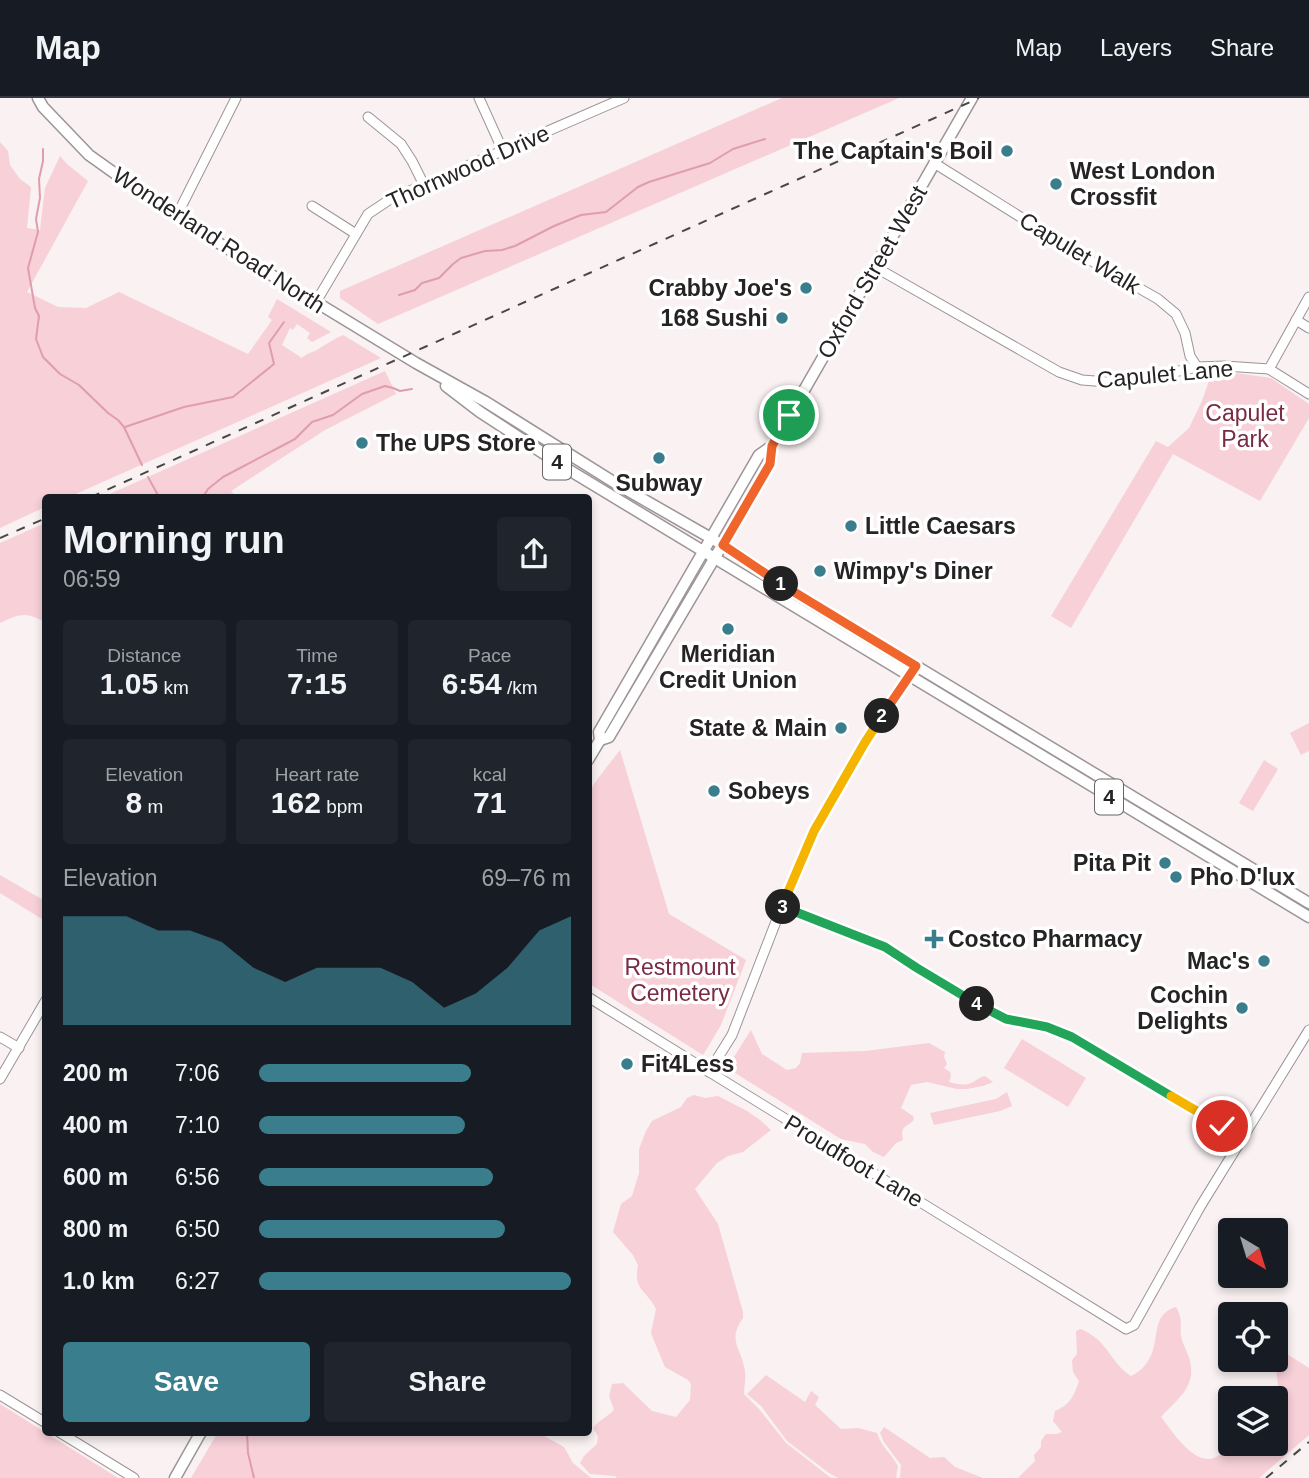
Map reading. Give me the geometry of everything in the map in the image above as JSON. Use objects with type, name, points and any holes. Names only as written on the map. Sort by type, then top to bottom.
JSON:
[{"type":"main road","name":"Wonderland Road North","points":[[38,98],[43,107],[89,155],[176,217],[486,402],[587,466],[723,545],[802,597],[1309,903]]},
{"type":"main road","name":"Oxford Street West","points":[[592,753],[600,740],[599,732],[759,456],[772,446],[972,98]]},
{"type":"main road","name":"Wonderland Road North","points":[[416,362],[480,412],[569,470],[1309,917]]},
{"type":"main road","name":"Oxford Street West","points":[[600,740],[609,737],[723,545],[770,464],[772,446]]},
{"type":"main road","points":[[175,1478],[199,1436]]},
{"type":"street","points":[[176,217],[236,98]]},
{"type":"street","points":[[479,98],[503,151]]},
{"type":"street","name":"Thornwood Drive","points":[[316,302],[368,214],[389,200],[624,98]]},
{"type":"street","points":[[368,117],[401,144],[424,185]]},
{"type":"street","name":"Capulet Walk","points":[[934,163],[1157,299],[1176,314],[1185,333],[1190,356],[1197,368]]},
{"type":"street","points":[[312,206],[356,234]]},
{"type":"street","name":"Capulet Lane","points":[[875,267],[1059,372],[1082,380],[1108,382],[1141,379],[1197,368],[1225,366],[1269,369],[1309,394]]},
{"type":"street","points":[[1269,369],[1309,297]]},
{"type":"street","points":[[1296,320],[1309,328]]},
{"type":"street","points":[[709,1072],[732,1035],[814,831],[864,744],[916,666]]},
{"type":"street","points":[[782,906],[885,947],[998,1016],[1047,1027],[1072,1037],[1242,1139],[1309,1030]]},
{"type":"street","name":"Proudfoot Lane","points":[[592,999],[1126,1329],[1134,1325],[1200,1207],[1242,1139]]},
{"type":"street","points":[[0,1079],[42,1007]]},
{"type":"street","points":[[0,1037],[19,1048]]},
{"type":"street","points":[[0,1395],[42,1421]]},
{"type":"street","points":[[66,1436],[134,1478]]},
{"type":"green space","points":[[782,98],[899,98],[378,324],[340,298],[340,291]]},
{"type":"green space","points":[[0,142],[8,151],[10,165],[20,179],[31,187],[27,228],[40,230],[45,188],[60,156],[88,181],[27,292],[58,307],[86,308],[119,292],[248,354],[272,320],[268,317],[277,299],[331,332],[312,342],[307,338],[310,333],[297,324],[293,330],[290,328],[282,345],[302,358],[343,335],[381,358],[76,494],[42,494],[42,508],[0,528]]},
{"type":"green space","points":[[385,371],[396,394],[325,430],[231,491],[234,494],[110,494]]},
{"type":"green space","name":"Capulet Park","points":[[1228,372],[1271,378],[1309,404],[1309,418],[1260,501],[1173,454],[1071,628],[1051,616],[1156,441],[1168,447],[1189,428],[1211,375]]},
{"type":"green space","points":[[42,524],[42,621],[22,615],[0,623],[0,543]]},
{"type":"green space","points":[[1309,723],[1309,751],[1301,755],[1290,733]]},
{"type":"green space","name":"Restmount Cemetery","points":[[620,750],[669,914],[746,960],[721,1025],[703,1055],[592,986],[592,788]]},
{"type":"green space","points":[[1264,760],[1278,769],[1253,811],[1239,803]]},
{"type":"green space","points":[[0,875],[42,899],[42,919],[0,893]]},
{"type":"green space","points":[[751,1030],[762,1054],[787,1070],[796,1068],[802,1053],[865,1051],[929,1043],[945,1052],[947,1064],[944,1068],[950,1072],[949,1082],[966,1084],[985,1076],[993,1082],[967,1089],[927,1082],[911,1085],[901,1108],[913,1116],[914,1120],[903,1130],[903,1140],[896,1143],[884,1157],[865,1144],[841,1139],[727,1068]]},
{"type":"green space","points":[[1022,1039],[1086,1078],[1068,1107],[1004,1068]]},
{"type":"green space","points":[[1007,1092],[1012,1106],[934,1125],[930,1113],[996,1099]]},
{"type":"green space","points":[[694,1095],[705,1098],[718,1096],[747,1111],[771,1130],[743,1152],[728,1156],[717,1163],[695,1189],[718,1224],[743,1312],[736,1333],[736,1344],[745,1371],[744,1394],[786,1443],[831,1478],[617,1478],[590,1474],[580,1463],[597,1444],[598,1436],[593,1428],[614,1410],[609,1396],[612,1384],[623,1383],[652,1411],[676,1417],[690,1400],[691,1384],[665,1367],[651,1333],[656,1309],[639,1285],[638,1265],[613,1232],[621,1204],[632,1196],[639,1173],[639,1149],[646,1131],[652,1121],[681,1107],[687,1098]]},
{"type":"green space","points":[[1176,1307],[1180,1317],[1182,1340],[1191,1370],[1188,1386],[1161,1417],[1177,1438],[1191,1452],[1206,1459],[1218,1456],[1285,1456],[1259,1478],[1018,1478],[1035,1461],[1034,1455],[1041,1447],[1041,1441],[1046,1434],[1062,1432],[1053,1421],[1055,1411],[1071,1399],[1079,1381],[1073,1372],[1072,1360],[1077,1354],[1076,1331],[1081,1329],[1091,1334],[1131,1376],[1142,1369],[1149,1358],[1160,1319]]},
{"type":"green space","points":[[1288,1355],[1309,1368],[1309,1435],[1288,1453],[1288,1386],[1278,1386],[1276,1372],[1288,1372]]},
{"type":"green space","points":[[766,1375],[805,1402],[811,1391],[819,1397],[815,1405],[841,1429],[858,1428],[877,1433],[898,1466],[896,1478],[838,1478],[787,1441],[761,1406],[747,1394]]},
{"type":"green space","points":[[0,1404],[42,1430],[42,1436],[51,1436],[118,1478],[0,1478]]},
{"type":"green space","points":[[884,1427],[930,1458],[944,1457],[955,1467],[983,1478],[900,1478],[901,1465],[880,1433]]},
{"type":"green space","points":[[216,1436],[544,1436],[564,1447],[573,1463],[591,1478],[191,1478]]},
{"type":"waterway","points":[[399,295],[439,278],[461,258],[515,246],[581,215],[606,212],[638,187],[710,163],[733,149],[765,139]]},
{"type":"waterway","points":[[43,149],[36,219],[38,232],[28,268],[35,308],[39,316],[36,339],[43,357],[60,374],[79,385],[124,427],[142,465]]},
{"type":"waterway","points":[[125,427],[184,407],[233,397],[274,364],[269,343],[284,322]]},
{"type":"waterway","points":[[205,494],[223,477],[295,439],[312,422],[333,415],[362,394],[385,386],[400,391],[412,389]]},
{"type":"waterway","points":[[148,477],[157,494]]},
{"type":"waterway","points":[[247,1436],[254,1478]]},
{"type":"railway","points":[[98,494],[979,98]]},
{"type":"railway","points":[[0,538],[42,520]]},
{"type":"railway","points":[[1266,1478],[1309,1442]]},
{"type":"place","name":"The Captain's Boil","points":[[1007,151]]},
{"type":"place","name":"West London Crossfit","points":[[1056,184]]},
{"type":"place","name":"Crabby Joe's","points":[[806,288]]},
{"type":"place","name":"168 Sushi","points":[[782,318]]},
{"type":"place","name":"The UPS Store","points":[[362,443]]},
{"type":"place","name":"Subway","points":[[659,458]]},
{"type":"place","name":"Little Caesars","points":[[851,526]]},
{"type":"place","name":"Wimpy's Diner","points":[[820,571]]},
{"type":"place","name":"Meridian Credit Union","points":[[728,629]]},
{"type":"place","name":"State & Main","points":[[841,728]]},
{"type":"place","name":"Sobeys","points":[[714,791]]},
{"type":"place","name":"Pita Pit","points":[[1165,863]]},
{"type":"place","name":"Pho D'lux","points":[[1176,877]]},
{"type":"place","name":"Costco Pharmacy","points":[[934,939]]},
{"type":"place","name":"Mac's","points":[[1264,961]]},
{"type":"place","name":"Cochin Delights","points":[[1242,1008]]},
{"type":"place","name":"Fit4Less","points":[[627,1064]]},
{"type":"route","points":[[789,415],[772,446],[770,464],[723,545],[790,590],[916,666],[864,744],[814,831],[782,906],[885,947],[989,1012],[1006,1019],[1047,1027],[1072,1037],[1222,1126]]}]
